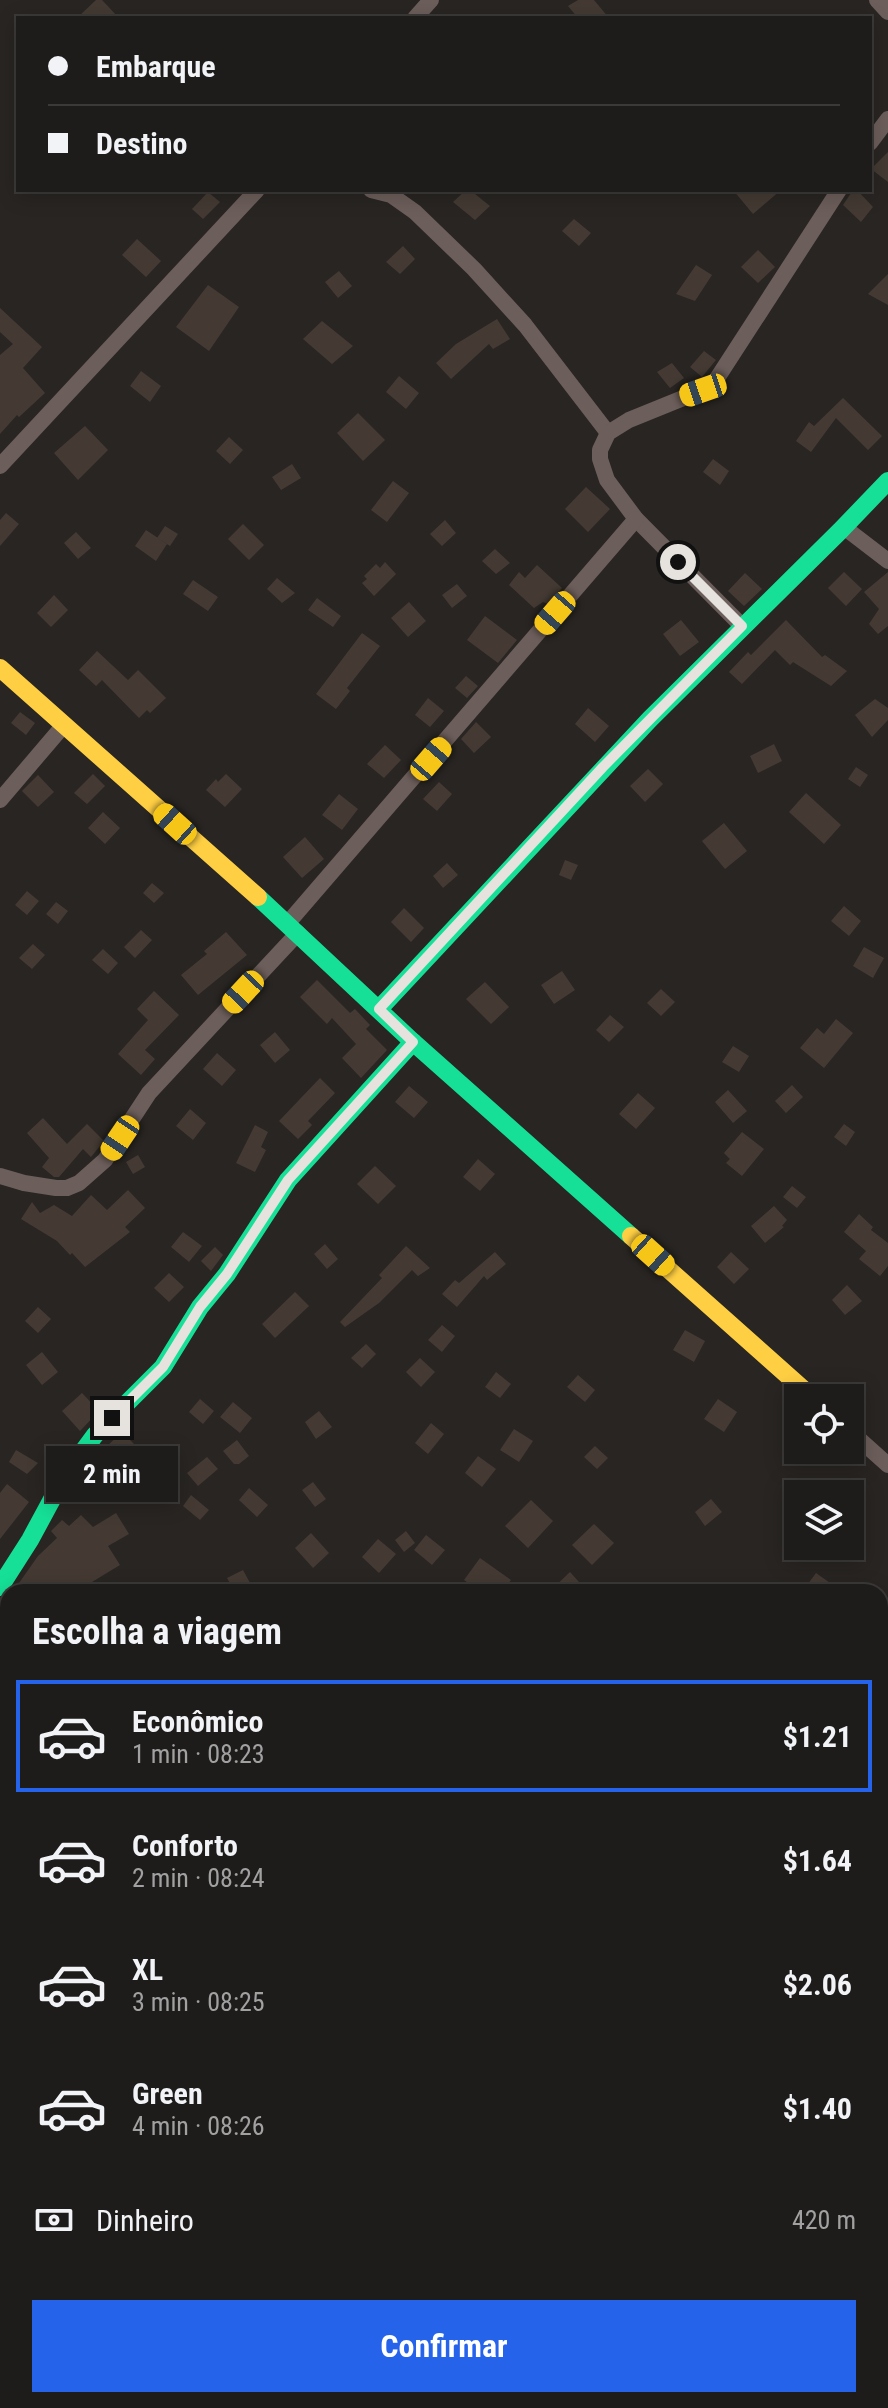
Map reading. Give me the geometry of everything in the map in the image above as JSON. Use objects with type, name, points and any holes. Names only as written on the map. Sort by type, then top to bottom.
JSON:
[{"type":"street","points":[[417,16],[431,0]]},
{"type":"street","points":[[877,0],[888,12]]},
{"type":"street","points":[[872,140],[888,119]]},
{"type":"street","points":[[379,192],[391,195],[415,212],[474,269],[525,325],[608,433]]},
{"type":"street","points":[[742,626],[636,519],[607,480],[600,450],[608,433],[629,420],[703,390],[716,380],[838,192]]},
{"type":"street","points":[[0,466],[248,193]]},
{"type":"street","points":[[379,1009],[603,767],[742,626],[845,528],[888,481]]},
{"type":"street","points":[[0,1176],[24,1183],[67,1188],[79,1183],[105,1160],[149,1093],[636,519]]},
{"type":"street","points":[[845,528],[888,561]]},
{"type":"street","points":[[0,668],[797,1384]]},
{"type":"street","points":[[0,800],[64,725]]},
{"type":"street","points":[[2,1584],[64,1477],[95,1435],[163,1367],[200,1307],[227,1274],[288,1180],[413,1042]]},
{"type":"street","points":[[864,1444],[888,1465]]},
{"type":"building","points":[[96,0],[102,0],[117,16],[79,16]]},
{"type":"building","points":[[578,0],[594,0],[607,16],[576,16],[568,6]]},
{"type":"building","points":[[888,152],[888,182],[872,168]]},
{"type":"building","points":[[208,192],[220,202],[203,219],[192,209]]},
{"type":"building","points":[[464,192],[472,192],[490,206],[475,220],[453,202]]},
{"type":"building","points":[[735,192],[779,192],[753,214]]},
{"type":"building","points":[[852,192],[859,192],[873,207],[861,222],[843,205]]},
{"type":"building","points":[[574,219],[591,233],[579,246],[562,231]]},
{"type":"building","points":[[137,239],[161,261],[146,277],[122,255]]},
{"type":"building","points":[[403,246],[415,259],[400,274],[386,262]]},
{"type":"building","points":[[758,250],[775,267],[758,283],[741,267]]},
{"type":"building","points":[[696,265],[712,275],[695,301],[676,294]]},
{"type":"building","points":[[339,271],[352,286],[338,298],[325,282]]},
{"type":"building","points":[[888,274],[888,305],[868,294]]},
{"type":"building","points":[[208,285],[239,307],[209,351],[176,327]]},
{"type":"building","points":[[0,308],[42,347],[23,368],[45,393],[19,417],[17,415],[0,434],[0,355],[13,344],[0,332]]},
{"type":"building","points":[[497,319],[510,339],[493,349],[489,344],[451,379],[436,363],[456,344]]},
{"type":"building","points":[[322,321],[353,346],[332,364],[303,339]]},
{"type":"building","points":[[704,351],[716,360],[702,377],[690,367]]},
{"type":"building","points":[[672,363],[684,378],[670,388],[657,372]]},
{"type":"building","points":[[141,371],[161,386],[150,402],[130,386]]},
{"type":"building","points":[[399,376],[419,393],[406,409],[386,392]]},
{"type":"building","points":[[843,398],[882,436],[868,450],[836,418],[811,452],[796,441],[809,422],[814,426]]},
{"type":"building","points":[[358,413],[385,440],[363,461],[337,433]]},
{"type":"building","points":[[85,426],[108,450],[78,480],[54,453]]},
{"type":"building","points":[[229,437],[243,450],[230,464],[216,451]]},
{"type":"building","points":[[713,459],[729,471],[720,485],[703,472]]},
{"type":"building","points":[[292,464],[301,478],[281,490],[272,477]]},
{"type":"building","points":[[393,481],[409,493],[387,522],[371,510]]},
{"type":"building","points":[[586,487],[610,509],[588,532],[565,509]]},
{"type":"building","points":[[6,513],[19,524],[0,546],[0,520]]},
{"type":"building","points":[[445,520],[456,533],[442,546],[430,534]]},
{"type":"building","points":[[243,524],[264,545],[249,560],[228,539]]},
{"type":"building","points":[[165,526],[178,534],[170,546],[157,538]]},
{"type":"building","points":[[146,530],[167,544],[156,561],[135,546]]},
{"type":"building","points":[[76,532],[91,548],[78,559],[64,543]]},
{"type":"building","points":[[495,549],[510,563],[496,574],[482,561]]},
{"type":"building","points":[[385,562],[396,574],[374,596],[362,583],[367,579],[364,576],[376,564],[380,568]]},
{"type":"building","points":[[537,565],[562,588],[548,604],[543,602],[534,608],[509,585],[519,572],[525,578]]},
{"type":"building","points":[[844,572],[862,589],[846,606],[828,588]]},
{"type":"building","points":[[888,572],[888,626],[878,634],[869,624],[879,609],[864,592]]},
{"type":"building","points":[[745,573],[762,589],[744,606],[728,591]]},
{"type":"building","points":[[277,578],[295,593],[282,603],[267,589]]},
{"type":"building","points":[[193,580],[218,597],[208,611],[183,594]]},
{"type":"building","points":[[457,584],[467,596],[452,608],[442,595]]},
{"type":"building","points":[[54,595],[68,610],[51,627],[37,613]]},
{"type":"building","points":[[317,598],[341,616],[333,627],[308,610]]},
{"type":"building","points":[[409,602],[426,621],[408,637],[391,618]]},
{"type":"building","points":[[485,616],[517,640],[498,663],[467,640]]},
{"type":"building","points":[[681,620],[699,642],[680,656],[663,634]]},
{"type":"building","points":[[786,620],[822,657],[825,655],[847,671],[831,686],[793,662],[790,665],[775,650],[742,684],[729,672]]},
{"type":"building","points":[[362,633],[380,646],[347,688],[350,691],[336,709],[316,694]]},
{"type":"building","points":[[97,651],[128,680],[138,670],[166,698],[150,713],[147,710],[139,718],[102,680],[96,686],[79,670]]},
{"type":"building","points":[[466,676],[478,686],[467,698],[455,688]]},
{"type":"building","points":[[428,698],[444,711],[430,727],[415,715]]},
{"type":"building","points":[[875,699],[888,708],[888,720],[872,737],[855,715]]},
{"type":"building","points":[[588,708],[609,726],[595,742],[575,724]]},
{"type":"building","points":[[20,712],[35,723],[26,735],[11,723]]},
{"type":"building","points":[[476,722],[491,737],[474,753],[461,739]]},
{"type":"building","points":[[774,744],[782,761],[758,773],[750,756]]},
{"type":"building","points":[[385,745],[401,760],[384,778],[367,764]]},
{"type":"building","points":[[856,767],[868,775],[860,787],[848,779]]},
{"type":"building","points":[[648,769],[663,784],[645,802],[630,786]]},
{"type":"building","points":[[93,774],[105,786],[87,804],[74,793]]},
{"type":"building","points":[[226,774],[242,789],[225,807],[206,790]]},
{"type":"building","points":[[38,775],[54,792],[38,807],[22,791]]},
{"type":"building","points":[[439,782],[452,794],[437,811],[423,799]]},
{"type":"building","points":[[806,793],[841,825],[824,844],[789,812]]},
{"type":"building","points":[[339,794],[358,809],[342,830],[322,815]]},
{"type":"building","points":[[103,812],[120,828],[105,844],[88,828]]},
{"type":"building","points":[[724,823],[747,851],[725,869],[702,841]]},
{"type":"building","points":[[305,837],[324,859],[302,878],[283,857]]},
{"type":"building","points":[[565,860],[578,865],[571,880],[559,875]]},
{"type":"building","points":[[447,863],[458,875],[443,888],[433,876]]},
{"type":"building","points":[[152,883],[164,893],[154,903],[143,893]]},
{"type":"building","points":[[27,891],[39,901],[27,915],[15,905]]},
{"type":"building","points":[[56,902],[68,911],[58,924],[46,914]]},
{"type":"building","points":[[844,906],[861,921],[849,936],[831,921]]},
{"type":"building","points":[[404,908],[424,928],[411,942],[391,922]]},
{"type":"building","points":[[141,930],[152,940],[135,958],[124,947]]},
{"type":"building","points":[[226,932],[247,955],[198,995],[181,975],[207,954],[204,951]]},
{"type":"building","points":[[33,944],[45,955],[32,969],[19,958]]},
{"type":"building","points":[[864,947],[884,958],[873,978],[853,966]]},
{"type":"building","points":[[103,949],[118,963],[108,974],[92,960]]},
{"type":"building","points":[[562,971],[575,990],[554,1004],[541,985]]},
{"type":"building","points":[[317,980],[350,1013],[355,1009],[370,1025],[366,1029],[387,1050],[361,1078],[342,1058],[356,1044],[332,1018],[327,1024],[300,997]]},
{"type":"building","points":[[485,982],[509,1007],[491,1024],[466,999]]},
{"type":"building","points":[[661,989],[675,1002],[661,1016],[647,1003]]},
{"type":"building","points":[[154,991],[179,1015],[145,1050],[155,1059],[141,1075],[118,1054],[148,1020],[137,1009]]},
{"type":"building","points":[[610,1015],[624,1027],[609,1042],[596,1030]]},
{"type":"building","points":[[836,1019],[853,1033],[824,1068],[800,1048],[817,1028],[824,1034]]},
{"type":"building","points":[[275,1032],[290,1050],[275,1063],[260,1045]]},
{"type":"building","points":[[733,1046],[749,1056],[739,1072],[722,1062]]},
{"type":"building","points":[[217,1053],[236,1070],[222,1086],[203,1069]]},
{"type":"building","points":[[320,1078],[335,1093],[308,1121],[312,1125],[298,1139],[279,1121]]},
{"type":"building","points":[[792,1085],[803,1097],[786,1113],[775,1101]]},
{"type":"building","points":[[409,1086],[428,1102],[414,1118],[395,1102]]},
{"type":"building","points":[[728,1090],[747,1111],[733,1123],[715,1102]]},
{"type":"building","points":[[638,1093],[655,1108],[636,1129],[619,1114]]},
{"type":"building","points":[[190,1109],[206,1123],[193,1140],[176,1126]]},
{"type":"building","points":[[43,1118],[67,1144],[87,1124],[104,1141],[91,1157],[83,1149],[59,1177],[54,1177],[42,1167],[49,1158],[27,1133]]},
{"type":"building","points":[[844,1124],[855,1132],[846,1146],[834,1137]]},
{"type":"building","points":[[255,1125],[268,1132],[261,1147],[266,1150],[255,1172],[236,1163]]},
{"type":"building","points":[[742,1132],[764,1149],[742,1176],[726,1163],[730,1159],[724,1153]]},
{"type":"building","points":[[138,1155],[145,1167],[133,1174],[126,1162]]},
{"type":"building","points":[[478,1159],[495,1174],[480,1191],[463,1177]]},
{"type":"building","points":[[375,1166],[396,1186],[378,1204],[357,1184]]},
{"type":"building","points":[[792,1186],[806,1197],[797,1208],[783,1197]]},
{"type":"building","points":[[128,1190],[145,1208],[125,1227],[130,1232],[85,1267],[57,1241],[21,1219],[32,1202],[40,1213],[54,1205],[72,1216],[91,1195],[107,1210]]},
{"type":"building","points":[[774,1206],[787,1220],[784,1227],[765,1243],[751,1226]]},
{"type":"building","points":[[859,1214],[873,1227],[871,1230],[888,1243],[888,1266],[880,1276],[859,1259],[866,1251],[844,1232]]},
{"type":"building","points":[[183,1232],[202,1246],[189,1262],[171,1247]]},
{"type":"building","points":[[325,1244],[338,1259],[327,1269],[314,1254]]},
{"type":"building","points":[[406,1246],[430,1268],[418,1276],[412,1270],[379,1303],[345,1327],[340,1322],[382,1278],[379,1275]]},
{"type":"building","points":[[215,1247],[223,1255],[211,1271],[201,1261]]},
{"type":"building","points":[[495,1252],[506,1264],[487,1280],[484,1276],[457,1307],[442,1294],[455,1280],[459,1283]]},
{"type":"building","points":[[731,1252],[749,1269],[734,1284],[717,1267]]},
{"type":"building","points":[[169,1273],[184,1287],[169,1302],[154,1288]]},
{"type":"building","points":[[847,1285],[862,1301],[845,1315],[832,1300]]},
{"type":"building","points":[[295,1292],[309,1306],[275,1338],[262,1324]]},
{"type":"building","points":[[38,1307],[51,1319],[38,1333],[25,1321]]},
{"type":"building","points":[[442,1325],[455,1336],[442,1352],[428,1340]]},
{"type":"building","points":[[685,1330],[705,1341],[694,1362],[673,1350]]},
{"type":"building","points":[[366,1344],[376,1354],[362,1368],[351,1358]]},
{"type":"building","points":[[42,1352],[58,1372],[42,1385],[26,1365]]},
{"type":"building","points":[[420,1358],[435,1372],[421,1387],[406,1372]]},
{"type":"building","points":[[496,1372],[511,1384],[500,1398],[485,1387]]},
{"type":"building","points":[[578,1375],[595,1390],[585,1402],[567,1387]]},
{"type":"building","points":[[82,1393],[99,1411],[80,1431],[62,1411]]},
{"type":"building","points":[[200,1399],[214,1411],[203,1424],[189,1412]]},
{"type":"building","points":[[718,1399],[737,1412],[724,1432],[704,1419]]},
{"type":"building","points":[[233,1402],[252,1418],[240,1433],[220,1417]]},
{"type":"building","points":[[319,1411],[332,1427],[316,1439],[305,1422]]},
{"type":"building","points":[[431,1423],[444,1434],[428,1454],[415,1443]]},
{"type":"building","points":[[514,1429],[533,1441],[519,1462],[500,1450]]},
{"type":"building","points":[[122,1432],[141,1451],[123,1468],[104,1449]]},
{"type":"building","points":[[237,1440],[249,1456],[234,1464],[223,1451]]},
{"type":"building","points":[[595,1446],[608,1458],[597,1469],[584,1457]]},
{"type":"building","points":[[16,1450],[38,1463],[27,1474],[9,1462]]},
{"type":"building","points":[[478,1456],[496,1469],[482,1487],[465,1473]]},
{"type":"building","points":[[207,1457],[218,1469],[198,1486],[187,1473]]},
{"type":"building","points":[[313,1482],[326,1499],[315,1507],[302,1490]]},
{"type":"building","points":[[7,1484],[29,1502],[0,1539],[0,1493]]},
{"type":"building","points":[[249,1488],[268,1505],[257,1517],[239,1500]]},
{"type":"building","points":[[191,1495],[209,1510],[200,1520],[183,1506]]},
{"type":"building","points":[[711,1499],[722,1512],[705,1526],[695,1512]]},
{"type":"building","points":[[531,1500],[553,1521],[528,1548],[505,1526]]},
{"type":"building","points":[[116,1513],[129,1534],[108,1546],[120,1565],[92,1582],[94,1584],[19,1583],[38,1556],[57,1538],[51,1531],[62,1520],[69,1526],[81,1515],[93,1527]]},
{"type":"building","points":[[594,1524],[614,1543],[592,1565],[572,1545]]},
{"type":"building","points":[[406,1531],[415,1543],[404,1552],[395,1540]]},
{"type":"building","points":[[311,1533],[329,1553],[313,1568],[295,1548]]},
{"type":"building","points":[[426,1535],[445,1550],[432,1565],[414,1550]]},
{"type":"building","points":[[378,1539],[396,1554],[379,1573],[362,1557]]},
{"type":"building","points":[[480,1558],[511,1580],[508,1584],[470,1584],[464,1580]]},
{"type":"building","points":[[243,1570],[251,1584],[230,1584],[227,1578]]},
{"type":"building","points":[[570,1572],[581,1584],[557,1584]]},
{"type":"building","points":[[816,1573],[832,1584],[808,1584]]},
{"type":"traffic: fast","points":[[379,1009],[650,719],[888,481]]},
{"type":"traffic: fast","points":[[258,897],[413,1042],[631,1236]]},
{"type":"traffic: fast","points":[[2,1584],[64,1477],[95,1435],[163,1367],[200,1307],[227,1274],[288,1180],[413,1042]]},
{"type":"traffic: slow","points":[[0,668],[258,897]]},
{"type":"traffic: slow","points":[[631,1236],[797,1384]]},
{"type":"route","points":[[112,1418],[163,1367],[200,1307],[227,1274],[288,1180],[413,1042],[379,1009],[603,767],[742,626],[678,562]]}]
